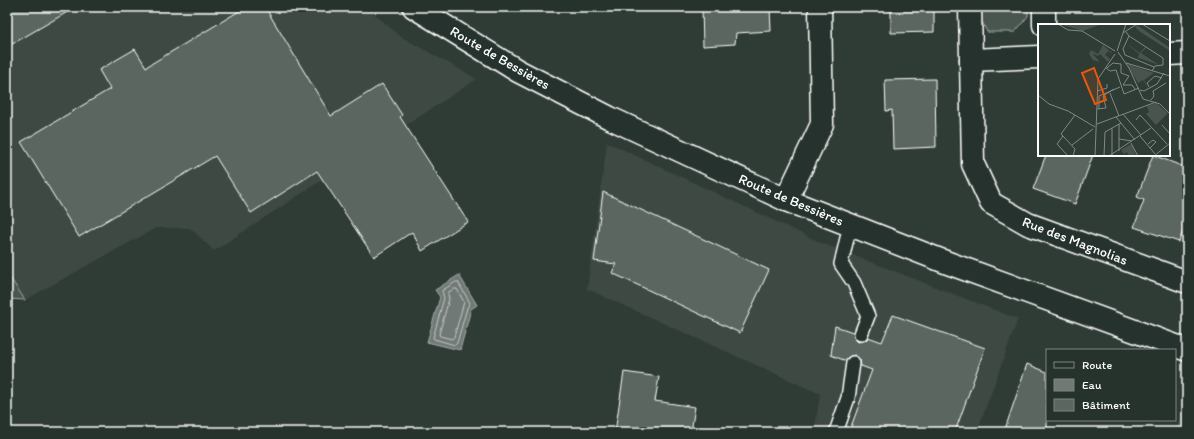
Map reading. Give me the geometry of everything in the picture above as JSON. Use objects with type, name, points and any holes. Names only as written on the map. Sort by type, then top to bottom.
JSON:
[{"type":"main road","name":"Route de Bessières","points":[[414,7],[518,71],[610,118],[786,200],[948,263],[1187,350]]},
{"type":"main road","points":[[786,200],[822,124],[820,7]]},
{"type":"main road","name":"Rue des Magnolias","points":[[970,7],[974,164],[991,204],[1028,224],[1187,282]]},
{"type":"main road","points":[[1044,7],[1044,24]]},
{"type":"main road","points":[[1170,54],[1187,53]]},
{"type":"main road","points":[[971,60],[1038,57]]},
{"type":"lane","points":[[850,225],[842,264],[854,283],[868,316],[861,334]]},
{"type":"lane","points":[[836,432],[848,398],[852,363]]},
{"type":"shaded area","points":[[7,7],[367,7],[400,36],[477,79],[214,251],[190,228],[156,228],[25,300],[7,273]]},
{"type":"shaded area","points":[[979,7],[1028,7],[1028,16],[1015,32],[987,32],[979,15]]},
{"type":"shaded area","points":[[607,142],[822,243],[1018,319],[977,432],[814,432],[820,394],[587,289]]},
{"type":"shaded area","points":[[7,273],[25,300],[7,299]]},
{"type":"shaded area","points":[[1187,397],[1187,432],[1175,432]]},
{"type":"water","points":[[459,275],[477,305],[471,309],[460,350],[427,342],[440,297],[435,290]]},
{"type":"building","points":[[7,7],[76,7],[7,47]]},
{"type":"building","points":[[246,7],[265,7],[331,116],[382,84],[402,115],[400,117],[468,222],[422,251],[412,232],[374,257],[317,171],[251,213],[215,156],[79,237],[21,142],[110,89],[99,70],[135,49],[146,67]]},
{"type":"building","points":[[702,7],[770,7],[771,31],[736,33],[735,44],[703,46]]},
{"type":"building","points":[[891,7],[934,7],[934,32],[891,33]]},
{"type":"building","points":[[935,79],[936,147],[893,149],[892,110],[886,111],[885,80]]},
{"type":"building","points":[[1046,156],[1093,156],[1075,204],[1033,189]]},
{"type":"building","points":[[1153,156],[1187,168],[1187,219],[1179,242],[1134,227],[1144,200],[1137,197]]},
{"type":"building","points":[[603,192],[769,270],[740,333],[612,273],[616,264],[594,261]]},
{"type":"building","points":[[893,315],[985,348],[955,432],[849,432],[872,370],[861,366],[860,360],[855,355],[850,356],[846,361],[831,355],[835,326],[853,332],[855,339],[858,342],[866,340],[868,337],[882,342]]},
{"type":"building","points":[[1027,364],[1046,372],[1047,432],[1004,432]]},
{"type":"building","points":[[624,372],[659,377],[655,401],[695,407],[691,432],[615,432]]}]
